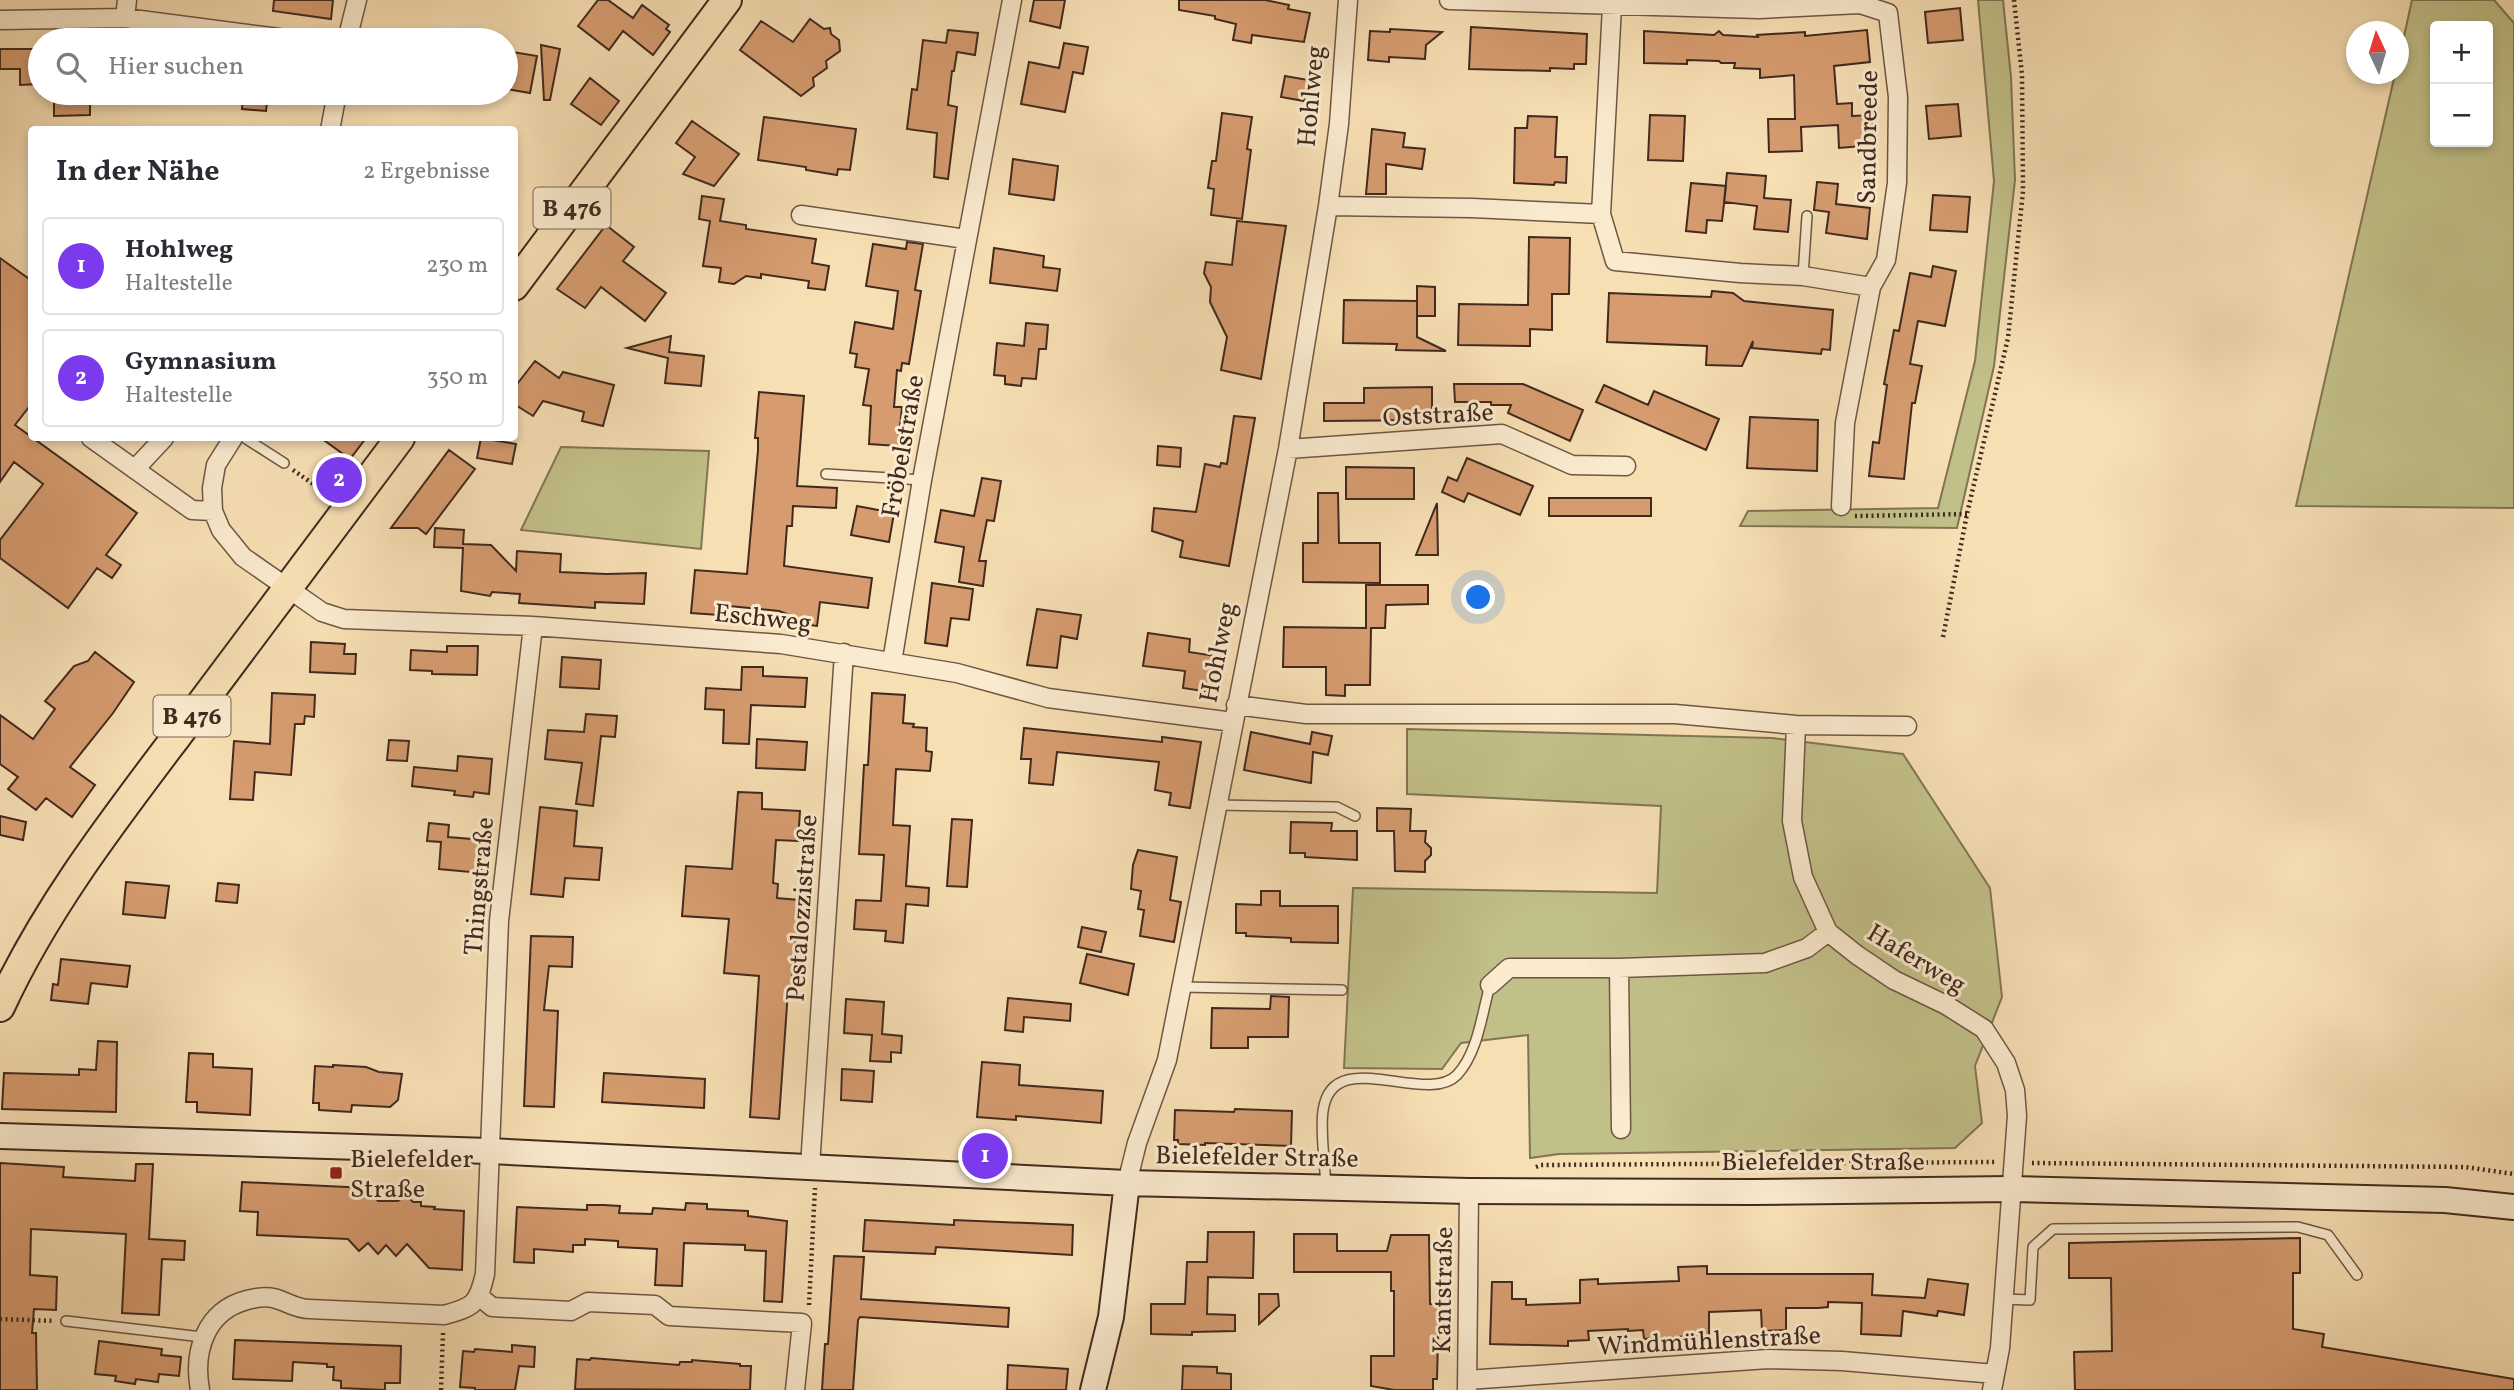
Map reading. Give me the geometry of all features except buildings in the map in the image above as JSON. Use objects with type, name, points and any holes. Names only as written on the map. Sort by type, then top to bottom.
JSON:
[{"type":"main road","name":"B 476","points":[[518,281],[727,0]]},
{"type":"main road","name":"B 476","points":[[0,1007],[47,919],[111,823],[398,441]]},
{"type":"main road","name":"Bielefelder Straße","points":[[0,1136],[490,1151],[1127,1183],[1469,1191],[2010,1189],[2445,1200],[2514,1207]]},
{"type":"main road","name":"Hohlweg","points":[[1093,1390],[1111,1317],[1127,1183]]},
{"type":"street","points":[[350,28],[356,0]]},
{"type":"street","name":"Fröbelstraße","points":[[892,662],[922,480],[1012,0]]},
{"type":"street","name":"Hohlweg","points":[[1127,1183],[1137,1143],[1167,1060],[1287,449],[1328,206],[1339,124],[1348,0]]},
{"type":"street","name":"Sandbreede","points":[[1449,0],[1759,9],[1860,2],[1888,13],[1898,97],[1897,183],[1886,260],[1871,287],[1845,423],[1841,506]]},
{"type":"street","points":[[1612,6],[1601,214],[1615,261],[1803,276],[1871,287]]},
{"type":"street","points":[[0,20],[126,9],[229,28]]},
{"type":"street","points":[[331,126],[335,105]]},
{"type":"street","points":[[1328,206],[1472,208],[1601,214]]},
{"type":"street","points":[[801,215],[967,239]]},
{"type":"street","name":"Oststraße","points":[[1287,449],[1502,434],[1572,465],[1626,466]]},
{"type":"street","points":[[95,441],[192,510],[213,510],[212,488],[216,465],[231,441]]},
{"type":"street","points":[[135,469],[161,441]]},
{"type":"street","name":"Eschweg","points":[[213,510],[220,530],[243,557],[322,612],[344,619],[533,626],[781,644],[957,673],[1048,698],[1235,713],[1675,714],[1796,725],[1907,726]]},
{"type":"street","name":"Thingstraße","points":[[480,1296],[485,1274],[499,921],[533,626]]},
{"type":"street","name":"Pestalozzistraße","points":[[813,1166],[844,653]]},
{"type":"street","name":"Haferweg","points":[[1796,725],[1792,821],[1795,845],[1803,877],[1828,932],[1857,956],[1894,980],[1946,1005],[1984,1029],[2006,1063],[2015,1090],[2017,1116],[2000,1348],[1993,1382]]},
{"type":"street","points":[[1490,985],[1509,968],[1619,968],[1765,963],[1807,948],[1828,932]]},
{"type":"street","points":[[1619,968],[1621,1129]]},
{"type":"street","name":"Kantstraße","points":[[1467,1385],[1469,1191]]},
{"type":"street","points":[[200,1390],[197,1369],[202,1337],[223,1311],[238,1302],[253,1298],[272,1298],[303,1309],[444,1315],[464,1310],[480,1296],[492,1307],[571,1311],[588,1302],[655,1306],[669,1316],[802,1323],[795,1390]]},
{"type":"street","name":"Windmühlenstraße","points":[[1467,1385],[1768,1359],[1842,1361],[1993,1382]]},
{"type":"lane","points":[[1803,276],[1807,216]]},
{"type":"lane","points":[[250,441],[284,463]]},
{"type":"lane","points":[[826,474],[922,480]]},
{"type":"lane","points":[[1217,805],[1337,807],[1355,816]]},
{"type":"lane","points":[[1326,1188],[1323,1111],[1329,1092],[1338,1082],[1355,1078],[1438,1084],[1455,1077],[1469,1057],[1490,985]]},
{"type":"lane","points":[[1182,987],[1342,990]]},
{"type":"lane","points":[[2003,1299],[2030,1300],[2033,1247],[2053,1229],[2298,1227],[2328,1235],[2357,1275]]},
{"type":"lane","points":[[66,1321],[202,1337]]},
{"type":"path","points":[[1943,637],[1967,514],[2008,338],[2024,191],[2022,75],[2014,0]]},
{"type":"path","points":[[284,463],[347,508]]},
{"type":"path","points":[[1841,506],[1852,516],[1967,514]]},
{"type":"path","points":[[1529,1169],[1541,1165],[2013,1162],[2465,1167],[2514,1174]]},
{"type":"path","points":[[802,1323],[809,1308],[813,1166]]},
{"type":"path","points":[[441,1390],[444,1315]]},
{"type":"path","points":[[0,1319],[66,1321]]},
{"type":"shaded area","points":[[1978,0],[2003,0],[2011,77],[2015,180],[1994,366],[1957,528],[1740,526],[1748,511],[1938,508],[1975,361],[1994,181]]},
{"type":"shaded area","points":[[2412,0],[2494,0],[2514,23],[2514,508],[2296,506],[2393,84],[2409,84],[2407,21]]},
{"type":"shaded area","points":[[561,447],[709,451],[701,549],[521,530]]},
{"type":"shaded area","points":[[1407,729],[1772,738],[1903,754],[1990,888],[2002,997],[1975,1066],[1982,1123],[1955,1148],[1559,1154],[1530,1158],[1528,1035],[1461,1043],[1442,1069],[1344,1068],[1353,888],[1657,893],[1661,806],[1407,794]]},
{"type":"place","name":"Gymnasium","points":[[339,480]]},
{"type":"place","name":"Hohlweg","points":[[985,1156]]},
{"type":"place","name":"Bielefelder Straße","points":[[336,1173]]}]
